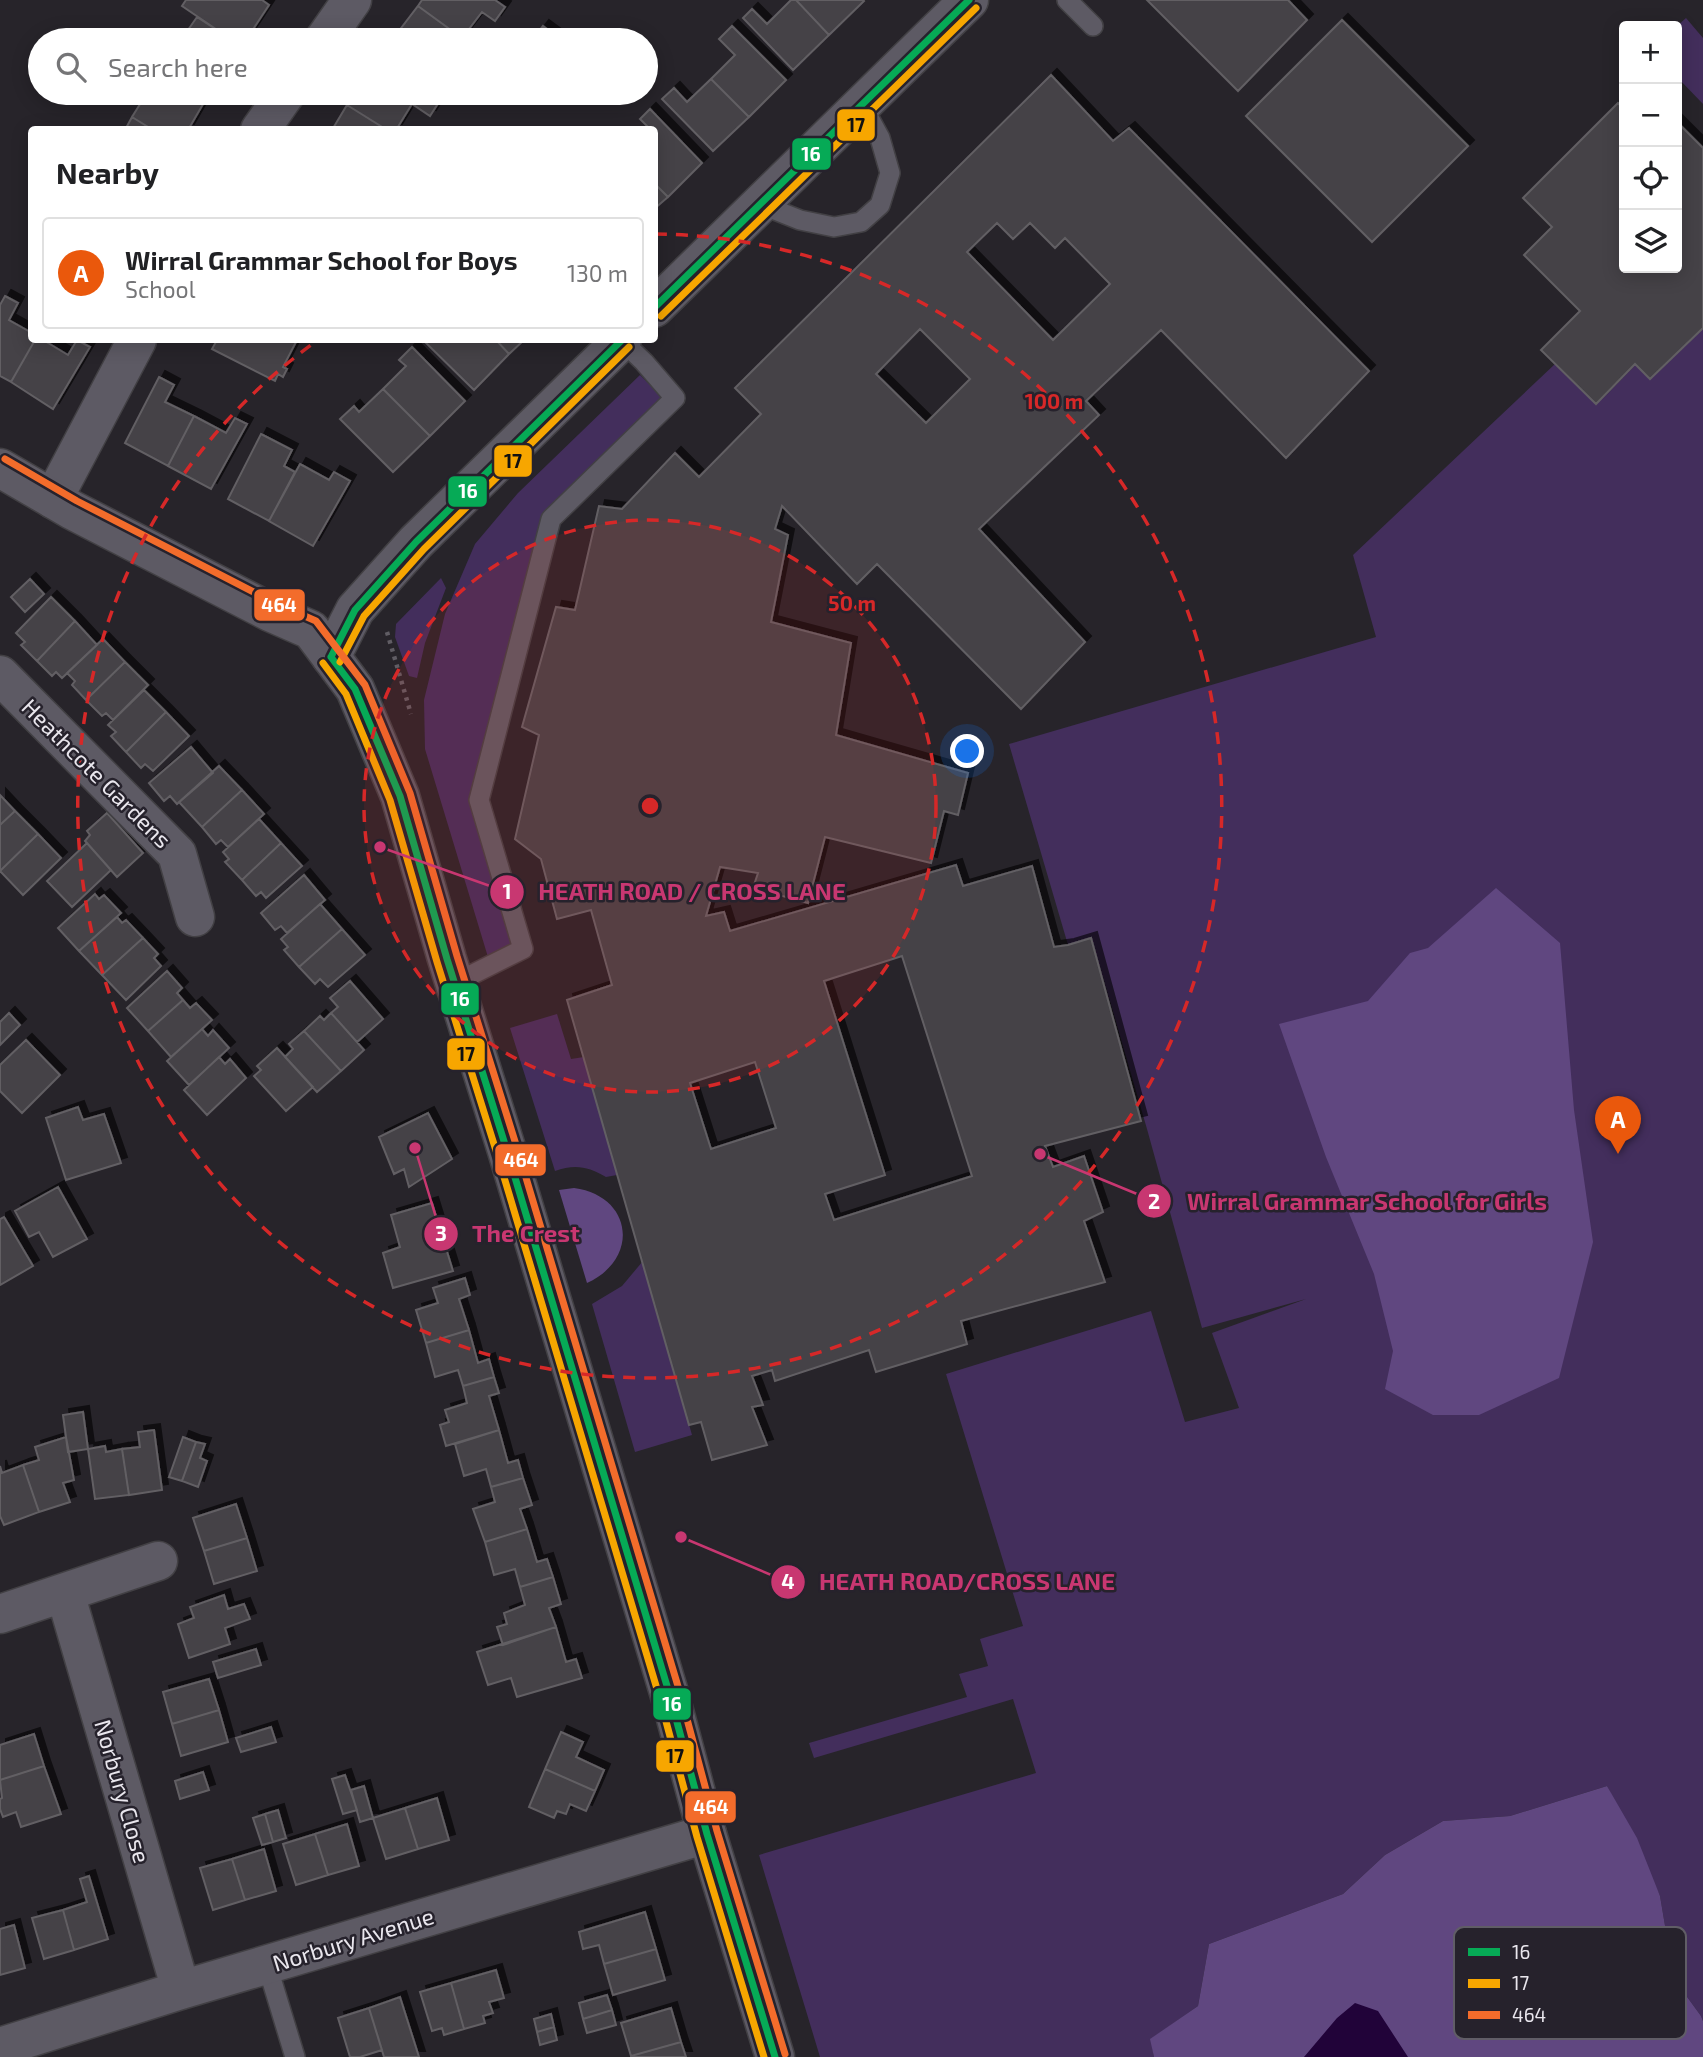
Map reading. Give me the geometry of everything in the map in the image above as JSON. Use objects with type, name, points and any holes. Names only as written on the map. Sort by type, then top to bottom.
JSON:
[{"type":"street","points":[[332,28],[352,0]]},
{"type":"street","points":[[658,304],[969,0]]},
{"type":"street","points":[[263,126],[278,105]]},
{"type":"street","points":[[53,499],[136,343]]},
{"type":"street","points":[[331,657],[355,610],[416,542],[619,343]]},
{"type":"street","points":[[3,478],[53,499],[270,612],[311,630],[355,689],[400,796],[775,2057]]},
{"type":"street","name":"Heathcote Gardens","points":[[0,675],[177,854],[195,917]]},
{"type":"street","points":[[0,1614],[158,1561]]},
{"type":"street","name":"Norbury Close","points":[[65,1592],[181,1990]]},
{"type":"street","name":"Norbury Avenue","points":[[0,2046],[707,1834]]},
{"type":"lane","points":[[1067,0],[1093,26]]},
{"type":"lane","points":[[760,204],[800,220],[834,227],[861,222],[880,205],[890,173],[880,138],[862,105]]},
{"type":"lane","points":[[455,983],[523,949],[478,800],[551,519],[676,398],[625,343]]},
{"type":"lane","points":[[267,1965],[295,2057]]},
{"type":"path","points":[[386,628],[413,721]]},
{"type":"shaded area","points":[[1686,18],[1703,38],[1703,104],[1682,82],[1682,22]]},
{"type":"shaded area","points":[[1703,328],[1703,2021],[1686,1995],[1686,1927],[1665,1927],[1660,1896],[1607,1786],[1510,1816],[1443,1821],[1385,1855],[1343,1894],[1209,1944],[1198,2006],[1151,2039],[1154,2057],[820,2057],[759,1855],[1036,1773],[1013,1699],[814,1758],[809,1743],[967,1697],[959,1674],[988,1666],[980,1639],[1023,1626],[946,1374],[1151,1311],[1185,1422],[1239,1408],[1212,1333],[1306,1299],[1202,1328],[1092,939],[1068,945],[1009,744],[1376,637],[1353,555],[1555,364],[1596,404],[1635,364]]},
{"type":"shaded area","points":[[640,375],[665,400],[567,493],[474,794],[514,939],[512,955],[491,967],[425,749],[424,700],[445,614],[475,544],[518,493]]},
{"type":"shaded area","points":[[441,578],[446,588],[425,643],[417,678],[409,676],[395,637],[396,624]]},
{"type":"shaded area","points":[[1496,888],[1560,943],[1574,1110],[1593,1242],[1559,1378],[1479,1415],[1433,1415],[1385,1389],[1393,1351],[1374,1274],[1326,1157],[1279,1024],[1368,1001],[1410,953],[1428,948]]},
{"type":"shaded area","points":[[557,1014],[571,1059],[584,1057],[617,1175],[606,1177],[581,1167],[555,1171],[510,1028]]},
{"type":"shaded area","points":[[574,1188],[594,1193],[608,1203],[618,1215],[622,1229],[622,1245],[616,1259],[604,1272],[587,1283],[559,1190]]},
{"type":"shaded area","points":[[643,1261],[692,1435],[635,1452],[592,1304],[622,1286]]},
{"type":"shaded area","points":[[1607,1786],[1637,1838],[1660,1896],[1665,1927],[1454,1927],[1454,2039],[1686,2039],[1686,1995],[1703,2021],[1703,2057],[1154,2057],[1150,2039],[1198,2006],[1209,1944],[1343,1894],[1385,1855],[1443,1821],[1510,1816]]},
{"type":"shaded area","points":[[1355,2003],[1378,2011],[1408,2057],[1304,2057],[1337,2018]]},
{"type":"building","points":[[186,0],[262,0],[269,5],[254,28],[214,28],[182,6]]},
{"type":"building","points":[[422,0],[495,0],[505,7],[495,21],[482,12],[470,28],[448,28],[418,6]]},
{"type":"building","points":[[791,0],[796,0],[829,35],[793,70],[743,18],[752,9],[767,24]]},
{"type":"building","points":[[796,0],[863,0],[864,1],[829,35]]},
{"type":"building","points":[[1147,0],[1288,0],[1307,20],[1238,91]]},
{"type":"building","points":[[418,6],[448,28],[401,28]]},
{"type":"building","points":[[197,17],[214,28],[189,28]]},
{"type":"building","points":[[1342,20],[1468,146],[1372,242],[1246,116]]},
{"type":"building","points":[[732,26],[786,80],[749,117],[711,79],[735,55],[719,39]]},
{"type":"building","points":[[1051,75],[1113,141],[1129,128],[1369,371],[1286,458],[1161,330],[1086,401],[1099,415],[979,529],[1085,642],[1021,709],[877,564],[857,584],[782,506],[775,529],[788,535],[771,622],[851,643],[836,735],[968,773],[958,815],[944,811],[931,863],[825,837],[808,903],[753,888],[758,873],[720,867],[706,916],[724,912],[730,931],[956,865],[963,886],[1032,866],[1054,947],[1091,938],[1141,1121],[1045,1146],[1053,1167],[1084,1156],[1103,1212],[1084,1221],[1105,1282],[961,1321],[967,1344],[876,1372],[869,1350],[775,1381],[772,1370],[752,1376],[763,1405],[752,1407],[767,1445],[712,1460],[701,1422],[689,1425],[567,1000],[612,985],[591,910],[557,919],[541,859],[515,839],[539,735],[522,727],[556,607],[575,610],[599,506],[622,509],[675,453],[699,477],[761,414],[735,388]],"holes":[[[997,223],[1013,239],[1030,223],[1055,248],[1065,238],[1110,284],[1053,340],[967,252]],[[920,329],[970,379],[926,423],[876,374]],[[902,956],[972,1176],[834,1220],[825,1194],[885,1175],[824,981]],[[755,1062],[776,1128],[711,1149],[690,1083]]]},
{"type":"building","points":[[711,79],[749,117],[713,151],[662,99],[674,88],[687,102]]},
{"type":"building","points":[[1618,103],[1619,273],[1682,273],[1682,127],[1703,148],[1703,328],[1650,379],[1635,364],[1596,404],[1541,350],[1580,311],[1524,255],[1552,227],[1523,198]]},
{"type":"building","points":[[140,105],[203,105],[190,126],[147,126],[132,117]]},
{"type":"building","points":[[347,105],[411,105],[398,126],[381,126]]},
{"type":"building","points":[[347,105],[381,126],[334,126]]},
{"type":"building","points":[[414,105],[437,105],[430,116]]},
{"type":"building","points":[[650,109],[702,163],[668,197],[658,187],[658,126],[647,126],[640,119]]},
{"type":"building","points":[[132,117],[147,126],[127,126]]},
{"type":"building","points":[[658,187],[668,197],[658,206]]},
{"type":"building","points":[[5,296],[18,303],[9,320],[28,331],[28,343],[33,343],[11,382],[0,376],[0,305]]},
{"type":"building","points":[[33,343],[48,343],[68,355],[75,343],[90,347],[53,409],[11,382]]},
{"type":"building","points":[[215,343],[295,343],[283,367],[287,369],[283,377],[278,374],[275,381],[212,349]]},
{"type":"building","points":[[426,343],[499,343],[509,354],[474,390]]},
{"type":"building","points":[[499,343],[521,343],[509,354]]},
{"type":"building","points":[[412,347],[465,401],[430,436],[383,389],[406,366],[399,360]]},
{"type":"building","points":[[159,377],[174,385],[165,402],[194,416],[168,466],[125,443]]},
{"type":"building","points":[[383,389],[430,436],[393,472],[340,419],[354,406],[359,412]]},
{"type":"building","points":[[194,416],[226,433],[235,418],[247,424],[211,489],[168,466]]},
{"type":"building","points":[[261,434],[292,450],[284,466],[295,472],[269,521],[228,499]]},
{"type":"building","points":[[300,464],[329,480],[334,472],[350,481],[313,546],[269,521]]},
{"type":"building","points":[[30,579],[44,594],[25,612],[11,597]]},
{"type":"building","points":[[51,597],[75,621],[37,661],[21,645],[25,642],[16,633]]},
{"type":"building","points":[[75,621],[97,645],[62,678],[56,672],[52,676],[37,661]]},
{"type":"building","points":[[103,639],[125,662],[86,700],[72,685],[75,681],[67,673]]},
{"type":"building","points":[[125,662],[148,685],[113,720],[106,713],[102,716],[86,700]]},
{"type":"building","points":[[144,690],[166,712],[126,752],[111,736],[116,732],[108,725]]},
{"type":"building","points":[[166,712],[189,736],[153,771],[145,764],[141,768],[126,752]]},
{"type":"building","points":[[191,747],[213,773],[177,804],[170,796],[164,801],[149,783]]},
{"type":"building","points":[[219,766],[242,790],[202,827],[179,802]]},
{"type":"building","points":[[242,790],[264,814],[228,847],[221,840],[216,844],[202,827]]},
{"type":"building","points":[[0,795],[15,811],[0,825]]},
{"type":"building","points":[[15,811],[38,834],[0,871],[0,825]]},
{"type":"building","points":[[107,813],[143,853],[117,877],[85,841],[90,835],[87,831]]},
{"type":"building","points":[[259,819],[281,843],[242,880],[225,862],[229,859],[223,852]]},
{"type":"building","points":[[38,834],[61,858],[23,895],[0,871]]},
{"type":"building","points":[[87,843],[111,870],[72,907],[47,881]]},
{"type":"building","points":[[281,843],[302,866],[266,898],[261,892],[256,896],[242,880]]},
{"type":"building","points":[[304,875],[325,900],[287,933],[281,926],[275,930],[261,913]]},
{"type":"building","points":[[95,894],[99,899],[104,895],[121,913],[79,951],[58,928]]},
{"type":"building","points":[[320,904],[342,929],[299,967],[284,950],[288,947],[281,939]]},
{"type":"building","points":[[117,917],[122,923],[126,920],[143,938],[102,975],[79,951]]},
{"type":"building","points":[[342,929],[365,955],[328,987],[320,979],[315,984],[299,967]]},
{"type":"building","points":[[143,938],[158,954],[154,958],[161,966],[126,1000],[102,975]]},
{"type":"building","points":[[167,971],[182,988],[177,993],[183,1000],[148,1031],[127,1008]]},
{"type":"building","points":[[350,981],[383,1019],[357,1042],[331,1013],[338,1007],[330,998]]},
{"type":"building","points":[[183,1000],[190,1008],[196,1003],[212,1020],[171,1057],[148,1031]]},
{"type":"building","points":[[9,1013],[20,1025],[0,1045],[0,1022]]},
{"type":"building","points":[[331,1013],[364,1050],[341,1071],[304,1031],[320,1016],[324,1020]]},
{"type":"building","points":[[202,1029],[208,1036],[213,1030],[229,1048],[189,1085],[167,1061]]},
{"type":"building","points":[[304,1031],[341,1071],[317,1092],[285,1057],[293,1049],[289,1044]]},
{"type":"building","points":[[26,1040],[60,1075],[22,1113],[0,1091],[0,1065]]},
{"type":"building","points":[[277,1048],[313,1087],[286,1111],[254,1076],[261,1070],[257,1066]]},
{"type":"building","points":[[219,1057],[225,1064],[230,1059],[246,1078],[207,1115],[184,1090]]},
{"type":"building","points":[[78,1107],[83,1120],[104,1114],[121,1163],[66,1180],[46,1118]]},
{"type":"building","points":[[428,1113],[452,1159],[409,1187],[404,1169],[394,1174],[379,1137]]},
{"type":"building","points":[[58,1187],[87,1239],[53,1257],[39,1232],[29,1237],[15,1211]]},
{"type":"building","points":[[432,1203],[453,1271],[393,1288],[383,1253],[400,1247],[391,1215]]},
{"type":"building","points":[[4,1217],[33,1266],[0,1285],[0,1219]]},
{"type":"building","points":[[465,1278],[470,1295],[459,1299],[469,1330],[426,1343],[416,1310],[438,1303],[433,1288]]},
{"type":"building","points":[[469,1330],[478,1363],[489,1359],[494,1377],[463,1386],[458,1370],[435,1377],[426,1343]]},
{"type":"building","points":[[494,1377],[499,1393],[489,1396],[499,1430],[446,1446],[440,1425],[449,1422],[445,1410],[467,1403],[463,1386]]},
{"type":"building","points":[[83,1412],[88,1449],[68,1452],[63,1415]]},
{"type":"building","points":[[154,1430],[162,1490],[129,1495],[122,1449],[140,1447],[138,1432]]},
{"type":"building","points":[[499,1430],[508,1463],[518,1460],[523,1478],[491,1487],[486,1469],[464,1476],[455,1444]]},
{"type":"building","points":[[66,1437],[74,1480],[63,1483],[70,1502],[39,1512],[23,1465],[39,1460],[35,1447]]},
{"type":"building","points":[[183,1437],[196,1442],[182,1481],[169,1477]]},
{"type":"building","points":[[196,1442],[205,1444],[200,1458],[207,1461],[198,1487],[182,1481]]},
{"type":"building","points":[[105,1446],[106,1452],[122,1449],[129,1495],[95,1499],[88,1449]]},
{"type":"building","points":[[23,1465],[39,1512],[4,1525],[0,1516],[0,1466],[2,1473]]},
{"type":"building","points":[[523,1478],[532,1505],[520,1509],[527,1529],[485,1542],[473,1509],[495,1502],[491,1487]]},
{"type":"building","points":[[236,1504],[247,1538],[204,1551],[193,1518]]},
{"type":"building","points":[[527,1529],[537,1562],[547,1559],[553,1577],[520,1587],[515,1569],[494,1575],[485,1542]]},
{"type":"building","points":[[247,1538],[257,1571],[214,1584],[204,1551]]},
{"type":"building","points":[[553,1577],[561,1604],[549,1608],[556,1627],[503,1645],[497,1627],[507,1624],[504,1613],[525,1605],[520,1587]]},
{"type":"building","points":[[224,1595],[228,1609],[244,1604],[250,1619],[225,1628],[230,1644],[189,1658],[178,1624],[194,1618],[190,1607]]},
{"type":"building","points":[[556,1627],[566,1662],[576,1659],[582,1678],[517,1697],[511,1678],[488,1685],[477,1652]]},
{"type":"building","points":[[256,1649],[261,1665],[218,1678],[213,1662]]},
{"type":"building","points":[[209,1679],[219,1710],[172,1724],[163,1692]]},
{"type":"building","points":[[219,1710],[228,1742],[181,1756],[172,1724]]},
{"type":"building","points":[[271,1727],[276,1742],[241,1752],[236,1738]]},
{"type":"building","points":[[561,1732],[583,1742],[576,1757],[604,1770],[595,1791],[545,1769]]},
{"type":"building","points":[[34,1734],[44,1766],[0,1780],[0,1745]]},
{"type":"building","points":[[44,1766],[61,1814],[21,1827],[16,1812],[3,1817],[0,1809],[0,1780]]},
{"type":"building","points":[[545,1769],[595,1791],[586,1811],[570,1804],[566,1814],[557,1811],[554,1818],[529,1807]]},
{"type":"building","points":[[203,1772],[209,1790],[180,1799],[175,1781]]},
{"type":"building","points":[[345,1775],[357,1810],[343,1814],[332,1779]]},
{"type":"building","points":[[364,1786],[373,1818],[360,1822],[351,1790]]},
{"type":"building","points":[[437,1798],[449,1840],[418,1849],[405,1808]]},
{"type":"building","points":[[405,1808],[418,1849],[386,1859],[373,1818]]},
{"type":"building","points":[[278,1810],[286,1838],[273,1842],[265,1814]]},
{"type":"building","points":[[265,1814],[273,1842],[262,1845],[253,1818]]},
{"type":"building","points":[[347,1824],[359,1866],[328,1875],[315,1834]]},
{"type":"building","points":[[315,1834],[328,1875],[296,1885],[283,1844]]},
{"type":"building","points":[[264,1849],[276,1891],[245,1900],[232,1859]]},
{"type":"building","points":[[232,1859],[245,1900],[213,1910],[200,1868]]},
{"type":"building","points":[[89,1876],[108,1939],[74,1950],[63,1910],[87,1902],[80,1879]]},
{"type":"building","points":[[63,1910],[74,1950],[44,1959],[32,1918]]},
{"type":"building","points":[[645,1912],[656,1949],[604,1964],[599,1945],[583,1949],[579,1932]]},
{"type":"building","points":[[14,1925],[25,1968],[0,1975],[0,1929]]},
{"type":"building","points":[[656,1949],[665,1980],[613,1995],[604,1964]]},
{"type":"building","points":[[496,1970],[504,1998],[489,2002],[493,2013],[483,2016],[485,2023],[464,2029],[451,1983]]},
{"type":"building","points":[[451,1983],[464,2029],[444,2035],[442,2028],[432,2031],[420,1992]]},
{"type":"building","points":[[607,1995],[612,2010],[583,2019],[579,2003]]},
{"type":"building","points":[[400,1997],[419,2057],[384,2057],[369,2008]]},
{"type":"building","points":[[369,2008],[382,2050],[360,2057],[350,2057],[338,2018]]},
{"type":"building","points":[[671,2008],[681,2042],[631,2056],[621,2023]]},
{"type":"building","points":[[612,2010],[616,2025],[587,2033],[583,2019]]},
{"type":"building","points":[[551,2014],[554,2027],[537,2032],[534,2019]]},
{"type":"building","points":[[554,2027],[557,2040],[540,2045],[537,2032]]},
{"type":"building","points":[[681,2042],[686,2057],[631,2057],[631,2056]]},
{"type":"transit line","name":"16","points":[[658,304],[969,0]]},
{"type":"transit line","name":"17","points":[[661,316],[976,8]]},
{"type":"transit line","name":"16","points":[[331,657],[355,610],[416,542],[619,343]]},
{"type":"transit line","name":"17","points":[[340,662],[364,616],[424,549],[629,347]]},
{"type":"transit line","name":"464","points":[[5,459],[77,501],[275,603],[316,621],[365,685],[410,793],[680,1693],[717,1831],[785,2054]]},
{"type":"transit line","name":"16","points":[[331,657],[355,689],[400,796],[670,1696],[707,1834],[775,2057]]},
{"type":"transit line","name":"17","points":[[323,663],[346,694],[390,800],[660,1699],[697,1837],[764,2057]]},
{"type":"place","name":"HEATH ROAD / CROSS LANE","points":[[380,847]]},
{"type":"place","name":"The Crest","points":[[415,1148]]},
{"type":"place","name":"Wirral Grammar School for Girls","points":[[1040,1154]]},
{"type":"place","name":"Wirral Grammar School for Boys","points":[[1618,1154]]},
{"type":"place","name":"HEATH ROAD/CROSS LANE","points":[[681,1537]]}]
